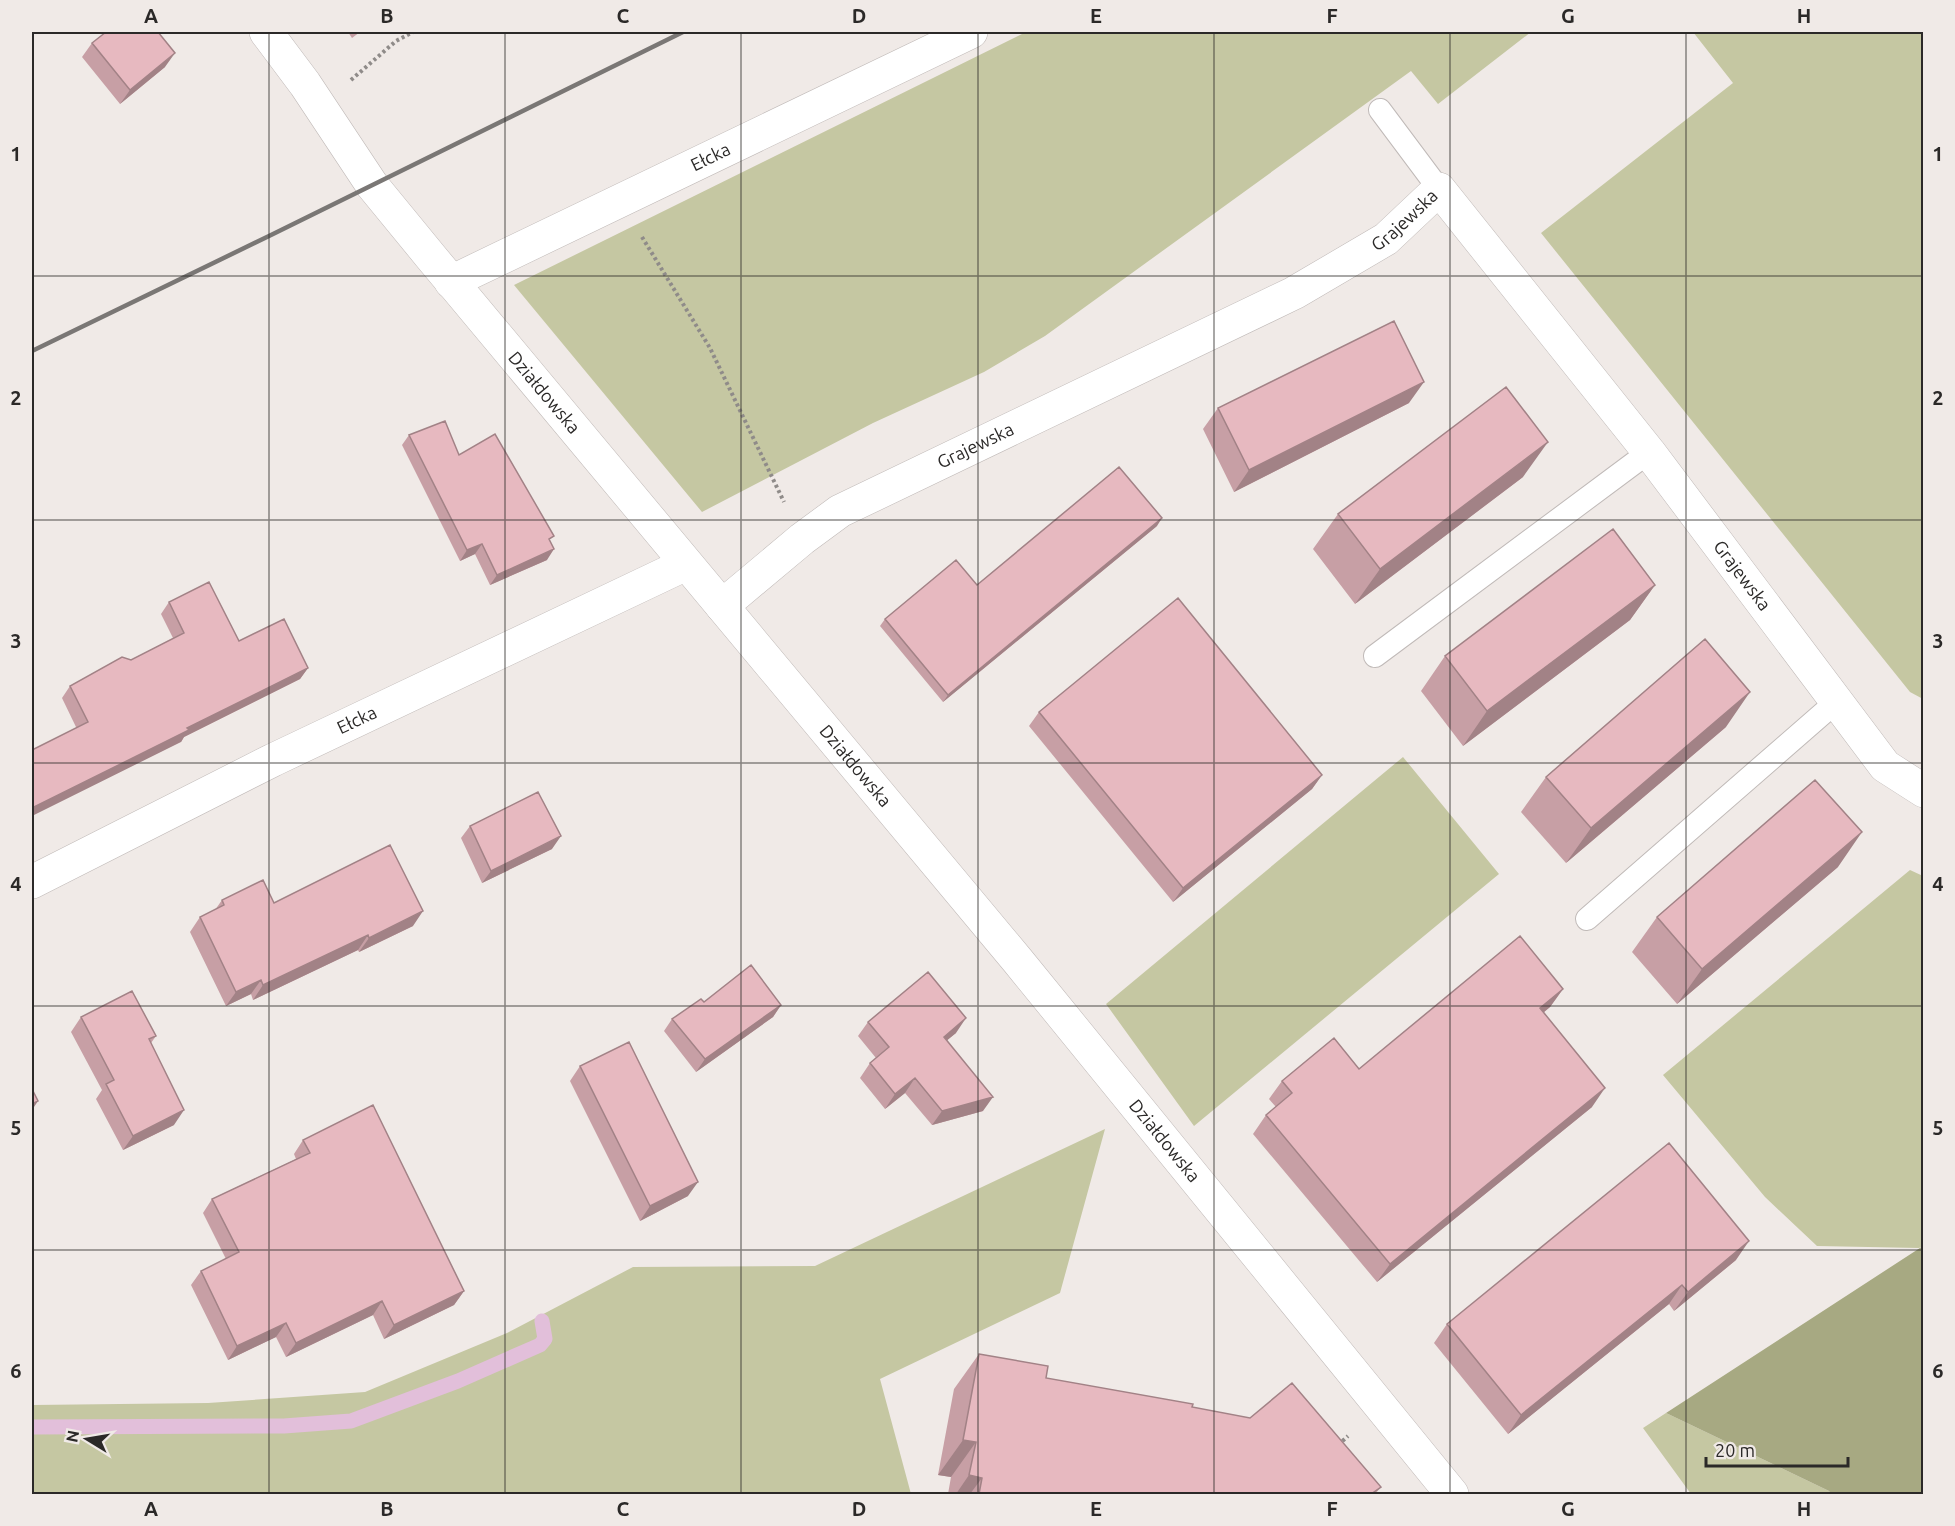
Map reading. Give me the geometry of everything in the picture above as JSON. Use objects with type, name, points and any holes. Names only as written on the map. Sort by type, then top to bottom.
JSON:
[{"type":"street","name":"Działdowska","points":[[266,32],[321,106],[372,185],[1018,962],[1452,1494]]},
{"type":"street","name":"Ełcka","points":[[451,282],[971,32]]},
{"type":"street","name":"Grajewska","points":[[722,606],[802,539],[840,511],[1294,294],[1386,238],[1439,189],[1649,452],[1885,766],[1923,791]]},
{"type":"street","name":"Ełcka","points":[[32,882],[273,760],[686,564]]},
{"type":"lane","points":[[1380,110],[1439,189]]},
{"type":"lane","points":[[1375,656],[1649,452]]},
{"type":"lane","points":[[1587,919],[1836,702]]},
{"type":"path","points":[[321,106],[396,41],[413,32]]},
{"type":"path","points":[[619,201],[710,348],[802,539]]},
{"type":"path","points":[[1333,1450],[1348,1436]]},
{"type":"green space","points":[[1026,32],[1531,32],[1438,104],[1411,71],[1045,336],[984,372],[873,423],[702,512],[514,285]]},
{"type":"green space","points":[[1693,32],[1923,32],[1923,699],[1910,692],[1541,233],[1733,83]]},
{"type":"green space","points":[[1403,757],[1499,874],[1194,1126],[1106,1004]]},
{"type":"green space","points":[[1910,870],[1923,876],[1923,1246],[1919,1248],[1817,1246],[1765,1197],[1663,1075]]},
{"type":"green space","points":[[1105,1129],[1060,1293],[880,1379],[911,1494],[32,1494],[32,1405],[208,1403],[365,1392],[507,1333],[633,1267],[815,1266]]},
{"type":"green space","points":[[1923,1246],[1923,1494],[1831,1494],[1829,1491],[1666,1413]]},
{"type":"green space","points":[[1666,1413],[1829,1491],[1831,1494],[1691,1494],[1643,1428]]},
{"type":"building","points":[[106,32],[158,32],[175,53],[130,90],[92,43]]},
{"type":"building","points":[[1394,321],[1424,382],[1249,470],[1218,408]]},
{"type":"building","points":[[1506,387],[1548,442],[1380,569],[1338,514]]},
{"type":"building","points":[[445,421],[459,455],[495,434],[554,536],[549,539],[554,549],[497,575],[482,544],[467,550],[409,435]]},
{"type":"building","points":[[1119,467],[1162,518],[948,695],[885,619],[956,560],[977,585]]},
{"type":"building","points":[[1613,529],[1655,585],[1487,711],[1445,656]]},
{"type":"building","points":[[209,582],[239,641],[284,619],[308,668],[32,808],[32,750],[88,722],[70,686],[122,657],[131,660],[184,633],[169,602]]},
{"type":"building","points":[[1178,598],[1322,775],[1183,888],[1039,712]]},
{"type":"building","points":[[1705,639],[1750,692],[1591,828],[1546,777]]},
{"type":"building","points":[[1815,780],[1862,832],[1702,969],[1657,917]]},
{"type":"building","points":[[538,792],[561,836],[491,871],[470,826]]},
{"type":"building","points":[[390,845],[423,911],[369,938],[368,935],[263,985],[261,980],[236,992],[200,917],[224,905],[222,900],[263,880],[274,903]]},
{"type":"building","points":[[1520,936],[1563,989],[1540,1008],[1605,1088],[1390,1264],[1266,1115],[1292,1093],[1282,1081],[1334,1038],[1359,1069]]},
{"type":"building","points":[[751,965],[781,1005],[705,1059],[672,1019],[701,999],[704,1002]]},
{"type":"building","points":[[928,972],[966,1018],[944,1037],[993,1097],[942,1111],[915,1078],[895,1094],[870,1063],[889,1047],[868,1022]]},
{"type":"building","points":[[132,991],[156,1036],[149,1039],[184,1110],[133,1136],[106,1084],[114,1080],[81,1017]]},
{"type":"building","points":[[629,1042],[698,1182],[650,1206],[580,1066]]},
{"type":"building","points":[[32,1089],[38,1101],[32,1104]]},
{"type":"building","points":[[373,1105],[464,1291],[394,1325],[382,1301],[296,1343],[286,1323],[237,1346],[201,1271],[239,1252],[212,1199],[310,1153],[303,1140]]},
{"type":"building","points":[[1669,1143],[1749,1241],[1688,1292],[1682,1285],[1521,1415],[1447,1324]]},
{"type":"building","points":[[979,1354],[1048,1366],[1046,1378],[1193,1404],[1192,1407],[1250,1418],[1292,1383],[1381,1487],[1371,1494],[979,1494],[982,1478],[969,1475],[976,1442],[963,1440]]},
{"type":"waterway","points":[[32,1427],[284,1426],[351,1421],[458,1381],[540,1345],[545,1339],[542,1321]]},
{"type":"railway","points":[[32,351],[683,32]]}]
